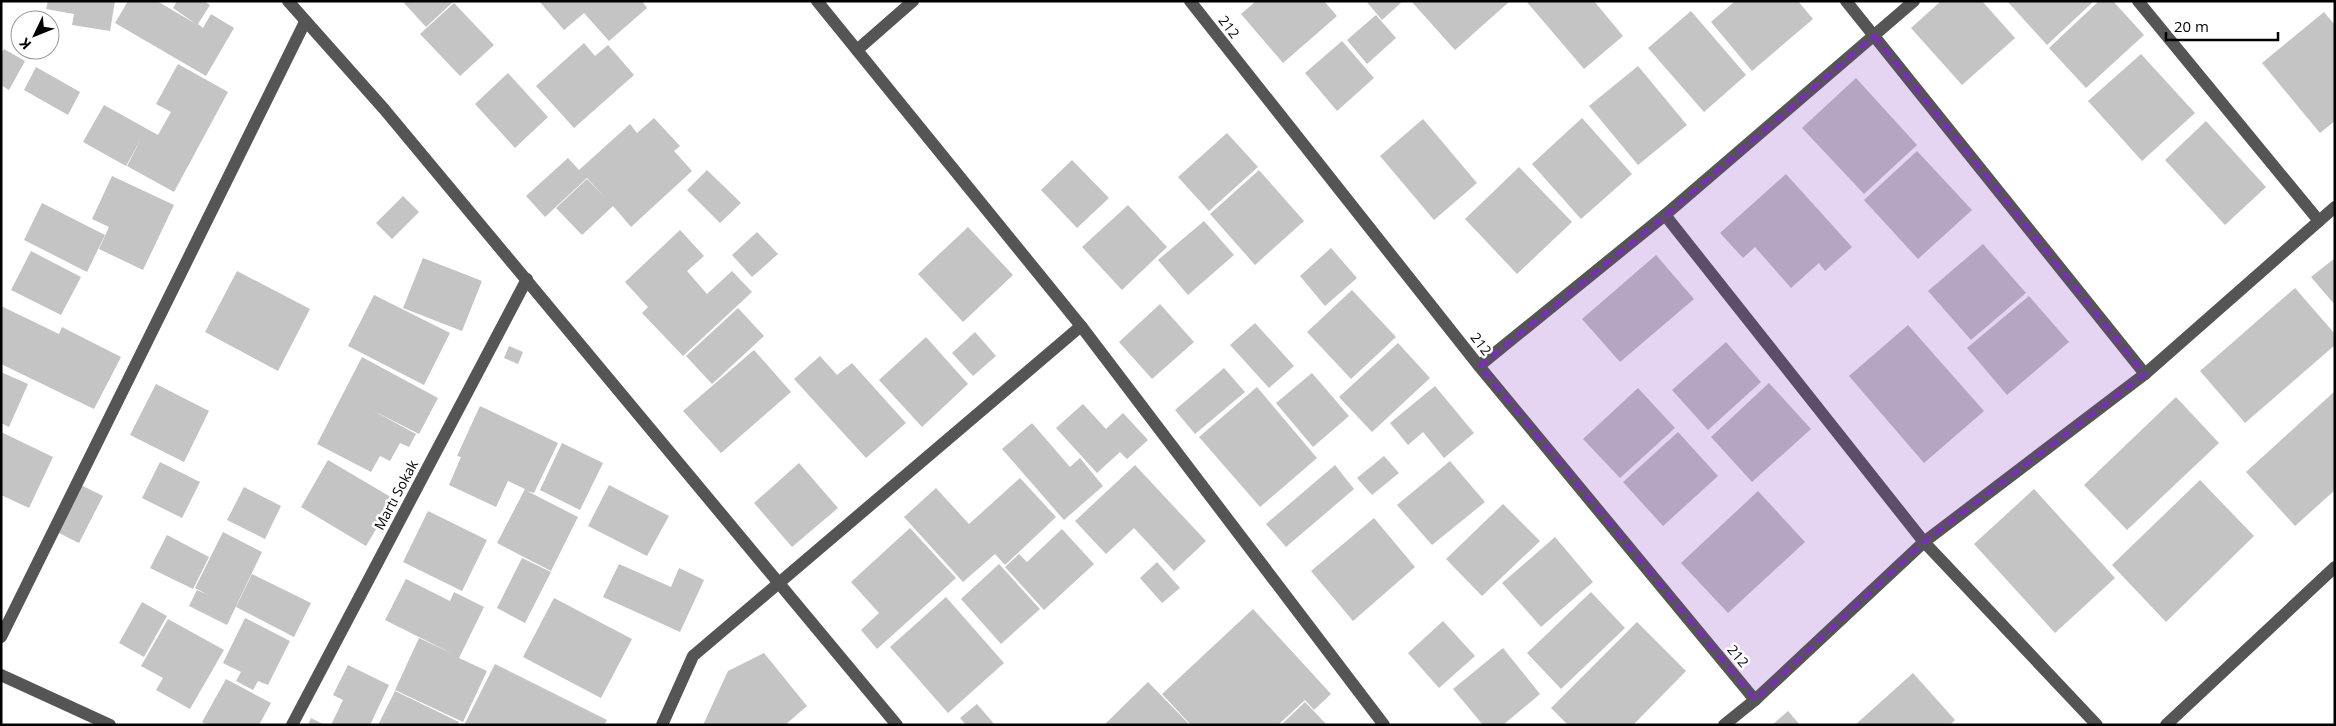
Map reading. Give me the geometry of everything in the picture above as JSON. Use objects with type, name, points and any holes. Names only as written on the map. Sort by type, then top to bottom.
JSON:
[{"type":"street","points":[[288,1],[384,109],[527,279],[897,725]]},
{"type":"street","points":[[817,1],[1081,326],[1384,725]]},
{"type":"street","points":[[857,50],[913,1]]},
{"type":"street","name":"212","points":[[1190,1],[1479,366],[1755,700]]},
{"type":"street","points":[[1846,1],[2145,374]]},
{"type":"street","points":[[1479,366],[1665,215],[1914,1]]},
{"type":"street","points":[[2138,1],[2318,221]]},
{"type":"street","points":[[1,637],[305,22]]},
{"type":"street","points":[[1724,725],[1755,700],[1924,542],[2145,374],[2335,207]]},
{"type":"street","points":[[1665,215],[1924,542],[2096,725]]},
{"type":"street","name":"Martı Sokak","points":[[292,725],[527,279]]},
{"type":"street","points":[[662,725],[693,656],[1081,326]]},
{"type":"street","points":[[2166,725],[2335,567]]},
{"type":"street","points":[[1,675],[110,725]]},
{"type":"highlighted area","points":[[1874,35],[2145,374],[1924,542],[1755,700],[1479,366],[1665,215]]},
{"type":"building","points":[[48,1],[115,1],[110,31],[72,25],[74,14],[46,9]]},
{"type":"building","points":[[128,1],[157,1],[196,24],[173,8],[177,1],[204,1],[210,5],[198,24],[203,28],[211,14],[234,28],[206,76],[115,23]]},
{"type":"building","points":[[405,1],[454,1],[426,27],[404,3]]},
{"type":"building","points":[[539,1],[642,1],[647,8],[609,41],[584,13],[564,30]]},
{"type":"building","points":[[1256,1],[1324,1],[1337,16],[1283,63],[1241,14]]},
{"type":"building","points":[[1366,1],[1403,1],[1382,20]]},
{"type":"building","points":[[1411,1],[1510,1],[1455,50]]},
{"type":"building","points":[[1526,1],[1594,1],[1623,36],[1584,69]]},
{"type":"building","points":[[1735,1],[1798,1],[1813,19],[1752,71],[1711,22]]},
{"type":"building","points":[[1941,1],[1982,1],[2015,38],[1962,85],[1911,28]]},
{"type":"building","points":[[2007,1],[2094,1],[2047,45]]},
{"type":"building","points":[[2099,1],[2113,1],[2144,35],[2086,88],[2049,48]]},
{"type":"building","points":[[454,3],[494,45],[460,76],[420,34]]},
{"type":"building","points":[[1691,11],[1746,75],[1704,112],[1648,48]]},
{"type":"building","points":[[2324,12],[2335,25],[2335,121],[2320,133],[2262,63]]},
{"type":"building","points":[[1376,15],[1396,38],[1367,64],[1347,40]]},
{"type":"building","points":[[1342,41],[1374,78],[1337,111],[1305,73]]},
{"type":"building","points":[[584,43],[595,56],[608,45],[634,75],[574,128],[536,86]]},
{"type":"building","points":[[4,49],[10,52],[10,60],[25,61],[9,90],[1,85],[1,54]]},
{"type":"building","points":[[2141,54],[2195,113],[2142,161],[2088,101]]},
{"type":"building","points":[[178,64],[228,92],[174,192],[127,166],[141,139],[126,166],[83,142],[104,105],[158,135],[171,112],[156,104]]},
{"type":"building","points":[[1638,66],[1687,125],[1638,165],[1589,106]]},
{"type":"building","points":[[36,67],[80,92],[68,115],[24,90]]},
{"type":"building","points":[[508,73],[548,117],[515,148],[475,104]]},
{"type":"building","points":[[1856,78],[1917,145],[1864,194],[1802,128]]},
{"type":"building","points":[[654,118],[680,146],[674,151],[692,171],[631,227],[613,206],[582,235],[556,208],[587,179],[604,196],[587,178],[545,217],[526,196],[568,158],[579,170],[630,124],[637,133]]},
{"type":"building","points":[[1582,118],[1632,174],[1581,219],[1532,164]]},
{"type":"building","points":[[1423,119],[1477,183],[1434,220],[1380,156]]},
{"type":"building","points":[[2206,121],[2266,187],[2225,225],[2165,160]]},
{"type":"building","points":[[1227,133],[1258,167],[1209,211],[1178,177]]},
{"type":"building","points":[[1917,151],[1972,210],[1918,259],[1864,200]]},
{"type":"building","points":[[1072,160],[1109,198],[1077,228],[1041,190]]},
{"type":"building","points":[[1519,167],[1572,222],[1517,274],[1465,219]]},
{"type":"building","points":[[707,170],[741,203],[720,223],[687,190]]},
{"type":"building","points":[[1259,170],[1304,221],[1255,265],[1210,214]]},
{"type":"building","points":[[1786,174],[1852,247],[1825,271],[1819,263],[1791,288],[1755,247],[1743,258],[1720,233]]},
{"type":"building","points":[[112,176],[174,205],[143,270],[99,249],[109,227],[92,219]]},
{"type":"building","points":[[403,196],[419,212],[392,239],[376,223]]},
{"type":"building","points":[[42,203],[105,235],[87,272],[24,240]]},
{"type":"building","points":[[1128,205],[1167,247],[1122,290],[1082,247]]},
{"type":"building","points":[[1204,221],[1234,255],[1188,295],[1158,260]]},
{"type":"building","points":[[968,227],[1013,275],[963,322],[918,274]]},
{"type":"building","points":[[680,230],[704,256],[687,271],[707,294],[732,271],[752,292],[683,356],[642,313],[648,307],[625,282]]},
{"type":"building","points":[[757,232],[778,254],[752,277],[732,255]]},
{"type":"building","points":[[1983,244],[2026,293],[1971,340],[1928,291]]},
{"type":"building","points":[[1331,248],[1357,278],[1325,306],[1300,276]]},
{"type":"building","points":[[31,251],[81,277],[61,315],[11,290]]},
{"type":"building","points":[[1656,255],[1694,299],[1620,362],[1582,319]]},
{"type":"building","points":[[423,258],[482,281],[462,331],[403,308]]},
{"type":"building","points":[[2335,258],[2335,305],[2311,277]]},
{"type":"building","points":[[237,271],[310,309],[278,371],[205,332]]},
{"type":"building","points":[[2295,288],[2335,334],[2335,345],[2245,423],[2200,371]]},
{"type":"building","points":[[1352,290],[1396,337],[1351,379],[1307,332]]},
{"type":"building","points":[[374,295],[450,333],[424,385],[348,346]]},
{"type":"building","points":[[2029,296],[2069,342],[2007,395],[1967,348]]},
{"type":"building","points":[[1160,304],[1194,342],[1152,379],[1119,342]]},
{"type":"building","points":[[1,306],[59,334],[62,327],[121,357],[94,409],[1,364]]},
{"type":"building","points":[[738,308],[764,336],[712,384],[686,356]]},
{"type":"building","points":[[1255,323],[1294,366],[1269,388],[1230,345]]},
{"type":"building","points":[[1908,325],[1984,411],[1924,463],[1849,376]]},
{"type":"building","points":[[975,332],[996,356],[973,376],[952,353]]},
{"type":"building","points":[[926,337],[968,384],[922,427],[879,380]]},
{"type":"building","points":[[1726,342],[1761,382],[1708,430],[1672,390]]},
{"type":"building","points":[[1398,343],[1430,378],[1372,432],[1339,397]]},
{"type":"building","points":[[509,346],[523,352],[518,364],[504,358]]},
{"type":"building","points":[[754,350],[791,392],[721,453],[683,411]]},
{"type":"building","points":[[820,356],[837,375],[852,363],[906,423],[866,458],[794,379]]},
{"type":"building","points":[[362,357],[438,398],[419,434],[372,410],[416,434],[409,447],[400,443],[390,461],[380,456],[371,472],[317,444]]},
{"type":"building","points":[[1224,368],[1245,392],[1195,434],[1175,410]]},
{"type":"building","points":[[1,372],[28,384],[9,427],[1,423]]},
{"type":"building","points":[[1312,373],[1349,416],[1313,447],[1276,403]]},
{"type":"building","points":[[1769,383],[1811,429],[1752,482],[1711,437]]},
{"type":"building","points":[[156,384],[209,411],[184,462],[130,435]]},
{"type":"building","points":[[1435,386],[1474,433],[1444,458],[1423,432],[1408,445],[1390,423]]},
{"type":"building","points":[[1257,387],[1317,458],[1260,507],[1199,437]]},
{"type":"building","points":[[1638,388],[1675,428],[1620,478],[1583,439]]},
{"type":"building","points":[[2335,391],[2335,490],[2295,526],[2246,472]]},
{"type":"building","points":[[2176,397],[2219,443],[2127,530],[2084,485]]},
{"type":"building","points":[[1083,404],[1106,429],[1123,413],[1148,440],[1127,459],[1120,452],[1097,473],[1056,428]]},
{"type":"building","points":[[480,406],[558,443],[534,493],[527,491],[578,517],[551,571],[497,543],[525,489],[508,481],[496,507],[449,485],[461,457],[457,456]]},
{"type":"building","points":[[1032,423],[1070,467],[1080,458],[1103,486],[1064,520],[1002,449]]},
{"type":"building","points":[[1,432],[53,457],[29,508],[1,495]]},
{"type":"building","points":[[1678,432],[1718,476],[1663,526],[1623,482]]},
{"type":"building","points":[[562,443],[603,463],[580,510],[540,490]]},
{"type":"building","points":[[1384,456],[1399,473],[1372,495],[1357,478]]},
{"type":"building","points":[[328,460],[394,499],[366,546],[301,507]]},
{"type":"building","points":[[1450,461],[1485,502],[1432,545],[1397,505]]},
{"type":"building","points":[[160,462],[200,482],[182,518],[142,498]]},
{"type":"building","points":[[799,463],[838,508],[792,547],[754,503]]},
{"type":"building","points":[[1135,465],[1206,541],[1174,571],[1134,528],[1106,554],[1075,521]]},
{"type":"building","points":[[1335,465],[1354,489],[1286,547],[1266,524]]},
{"type":"building","points":[[1020,478],[1056,517],[1005,565],[995,554],[963,582],[904,517],[936,488],[969,524]]},
{"type":"building","points":[[2200,480],[2254,536],[2166,622],[2112,565]]},
{"type":"building","points":[[79,484],[103,496],[79,543],[55,531]]},
{"type":"building","points":[[609,485],[669,516],[647,556],[588,526]]},
{"type":"building","points":[[244,487],[281,506],[265,539],[227,520]]},
{"type":"building","points":[[2034,489],[2115,578],[2055,633],[1974,544]]},
{"type":"building","points":[[1758,491],[1805,542],[1728,613],[1681,563]]},
{"type":"building","points":[[1503,504],[1540,541],[1482,596],[1446,559]]},
{"type":"building","points":[[428,511],[487,540],[462,591],[403,562]]},
{"type":"building","points":[[1374,518],[1415,567],[1353,621],[1311,571]]},
{"type":"building","points":[[910,528],[956,578],[877,649],[861,630],[879,613],[851,582]]},
{"type":"building","points":[[1062,529],[1094,564],[1044,610],[1005,567],[1019,554],[1027,562]]},
{"type":"building","points":[[223,532],[262,552],[227,625],[189,606],[197,590],[208,595],[195,588]]},
{"type":"building","points":[[167,535],[209,557],[193,589],[150,568]]},
{"type":"building","points":[[1555,537],[1593,582],[1541,627],[1502,583]]},
{"type":"building","points":[[522,558],[551,572],[525,623],[497,608]]},
{"type":"building","points":[[1157,562],[1180,588],[1162,603],[1140,578]]},
{"type":"building","points":[[619,564],[671,587],[679,568],[704,580],[680,632],[603,597]]},
{"type":"building","points":[[999,564],[1040,609],[1001,644],[961,599]]},
{"type":"building","points":[[252,574],[311,603],[294,637],[236,607]]},
{"type":"building","points":[[406,579],[450,601],[454,592],[484,607],[459,658],[487,671],[463,722],[395,690],[419,638],[453,654],[385,620]]},
{"type":"building","points":[[1591,592],[1625,628],[1561,689],[1527,653]]},
{"type":"building","points":[[946,597],[1004,663],[948,713],[890,647]]},
{"type":"building","points":[[554,598],[632,639],[601,698],[523,657]]},
{"type":"building","points":[[142,602],[167,616],[144,657],[119,643]]},
{"type":"building","points":[[1253,609],[1331,694],[1314,710],[1305,700],[1278,725],[1191,725],[1162,694]]},
{"type":"building","points":[[245,618],[290,641],[268,685],[258,681],[253,690],[236,681],[241,672],[223,663]]},
{"type":"building","points":[[168,619],[224,650],[190,709],[156,690],[163,678],[141,666]]},
{"type":"building","points":[[1443,621],[1475,656],[1439,688],[1408,653]]},
{"type":"building","points":[[1637,622],[1686,671],[1633,725],[1568,725],[1551,708]]},
{"type":"building","points":[[1503,648],[1540,694],[1503,725],[1483,725],[1453,689]]},
{"type":"building","points":[[764,653],[807,706],[785,725],[703,725],[728,671]]},
{"type":"building","points":[[495,664],[607,720],[604,725],[464,725]]},
{"type":"building","points":[[348,665],[389,685],[370,725],[331,725],[343,700],[333,695]]},
{"type":"building","points":[[1913,673],[1955,720],[1950,725],[1855,725]]},
{"type":"building","points":[[226,679],[271,703],[259,725],[207,725],[202,722]]},
{"type":"building","points":[[1148,682],[1190,725],[1104,725]]},
{"type":"building","points":[[395,691],[459,722],[458,725],[378,725]]},
{"type":"building","points":[[1305,702],[1327,725],[1281,725]]},
{"type":"building","points":[[977,704],[995,725],[966,725],[960,718]]},
{"type":"building","points":[[1788,711],[1800,725],[1772,725]]},
{"type":"building","points":[[311,718],[325,725],[308,725]]}]
